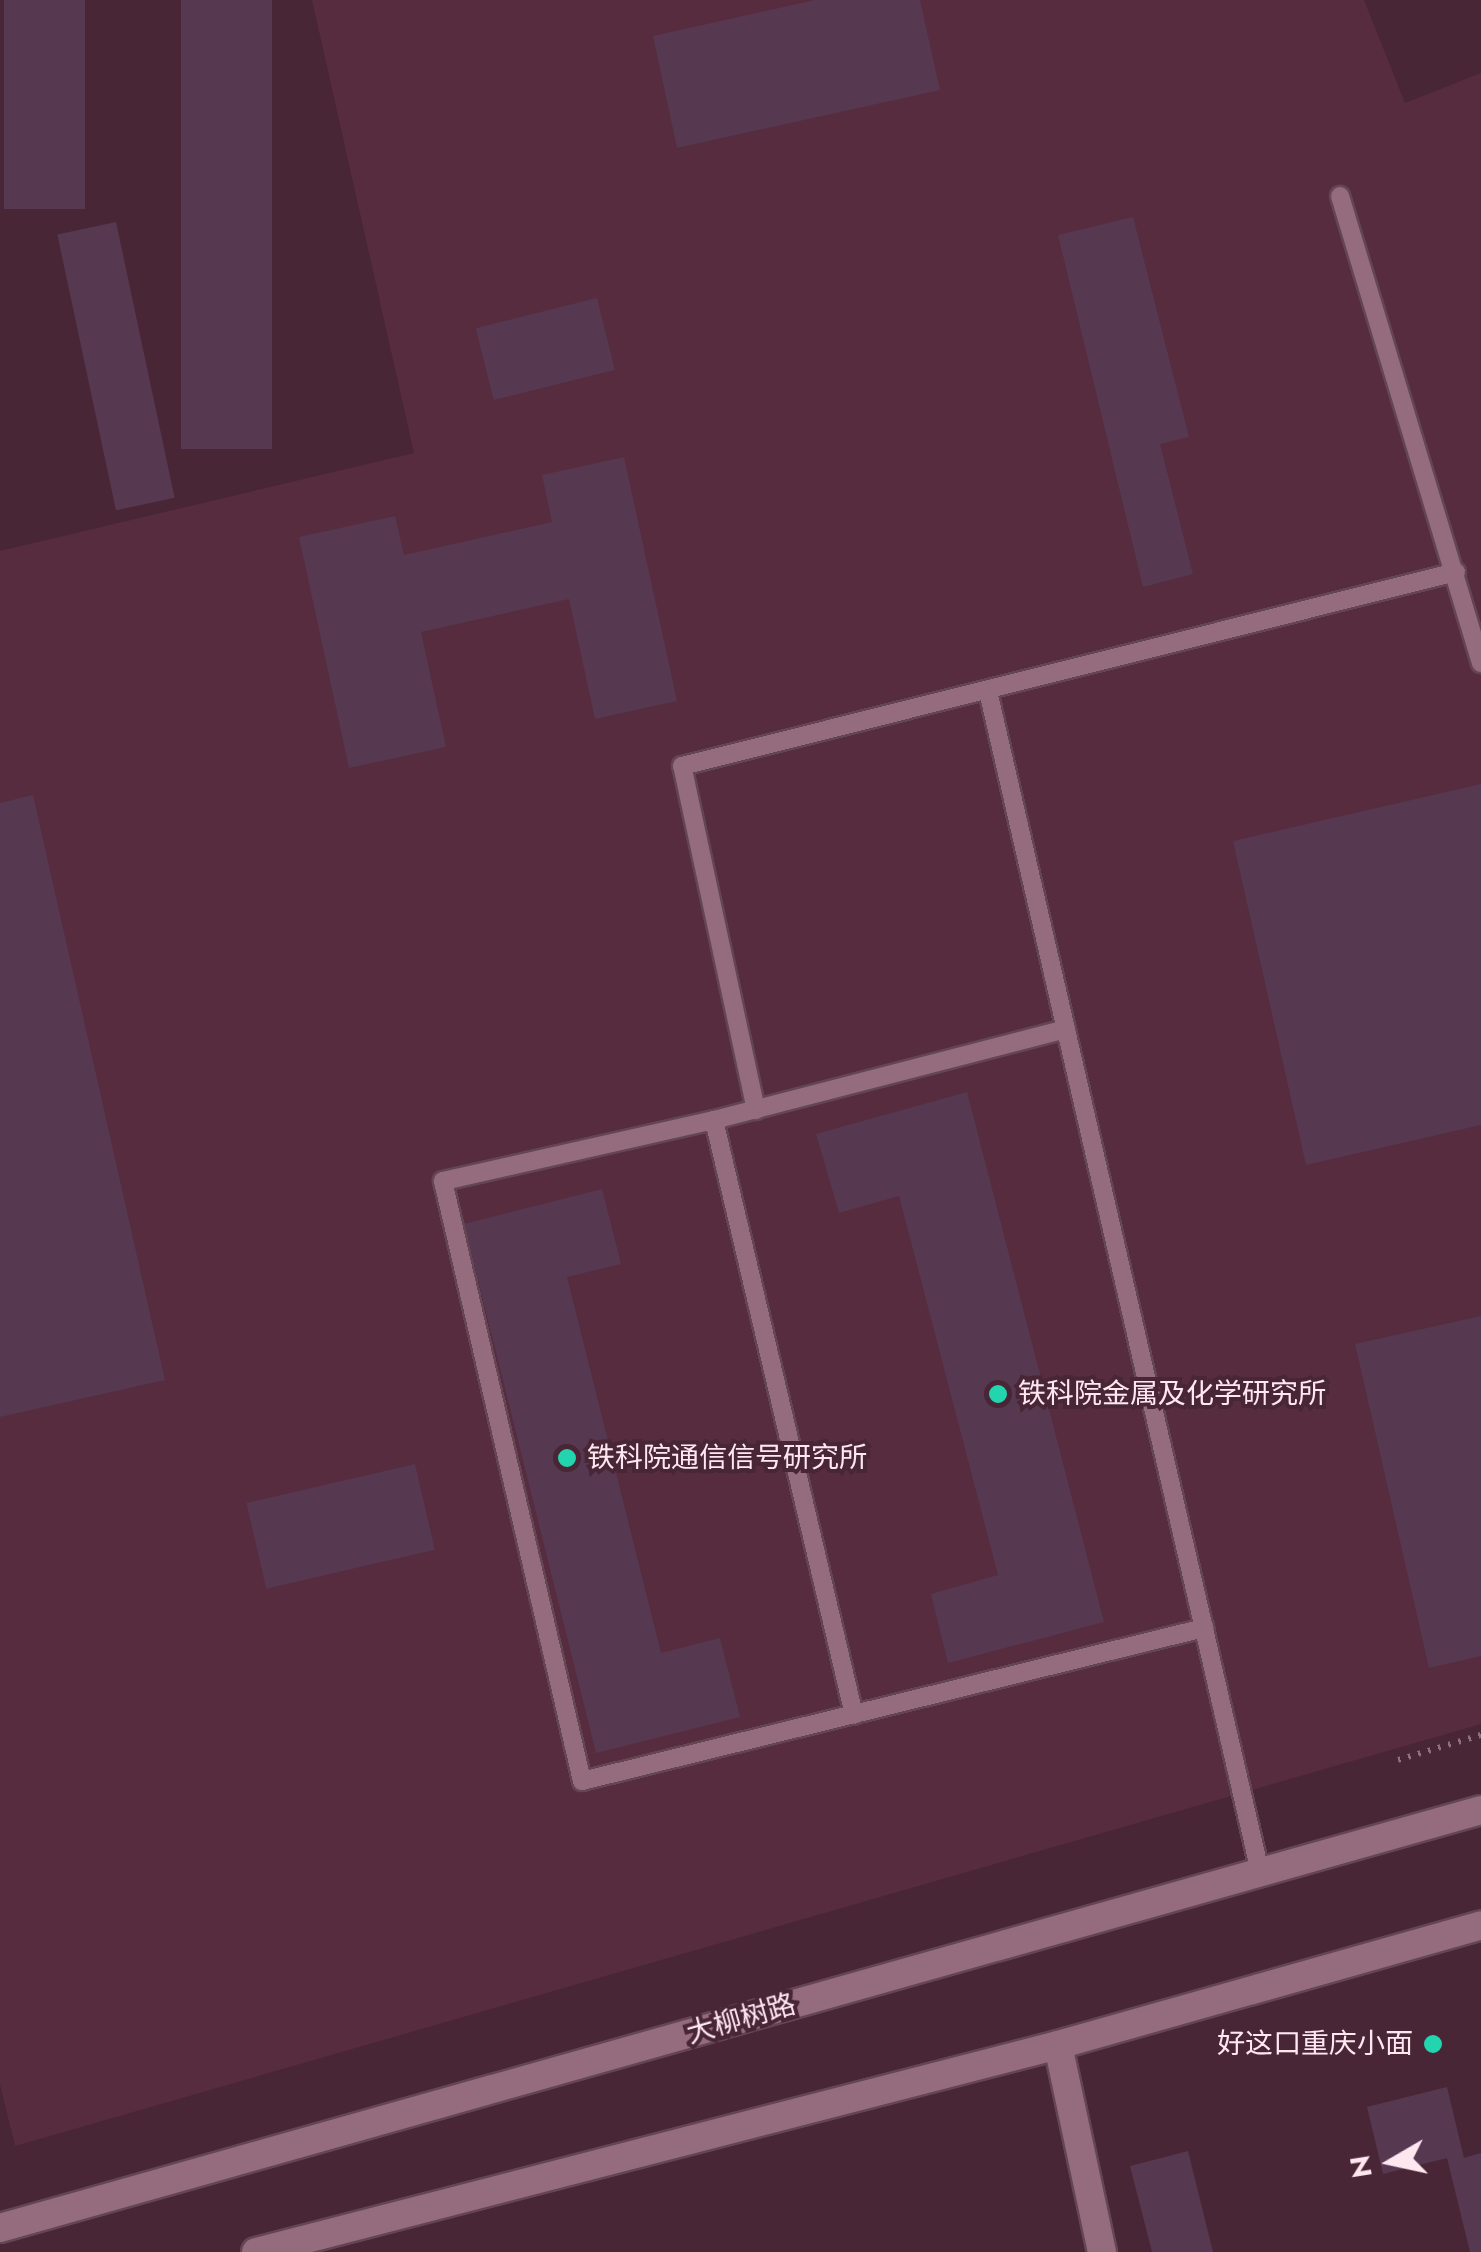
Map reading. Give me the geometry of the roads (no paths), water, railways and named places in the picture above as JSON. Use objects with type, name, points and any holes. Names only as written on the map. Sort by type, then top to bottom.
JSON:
[{"type":"main road","name":"大柳树路","points":[[0,2228],[1481,1810]]},
{"type":"main road","points":[[256,2252],[1058,2046],[1481,1925]]},
{"type":"main road","points":[[1058,2046],[1102,2252]]},
{"type":"lane","points":[[1340,196],[1481,662]]},
{"type":"lane","points":[[756,1110],[682,766],[1456,572]]},
{"type":"lane","points":[[988,691],[1260,1872]]},
{"type":"lane","points":[[1066,1029],[756,1110],[443,1182],[582,1781],[1204,1628]]},
{"type":"lane","points":[[714,1120],[854,1715]]},
{"type":"place","name":"铁科院金属及化学研究所","points":[[998,1394]]},
{"type":"place","name":"铁科院通信信号研究所","points":[[567,1458]]},
{"type":"place","name":"好这口重庆小面","points":[[1433,2044]]}]
